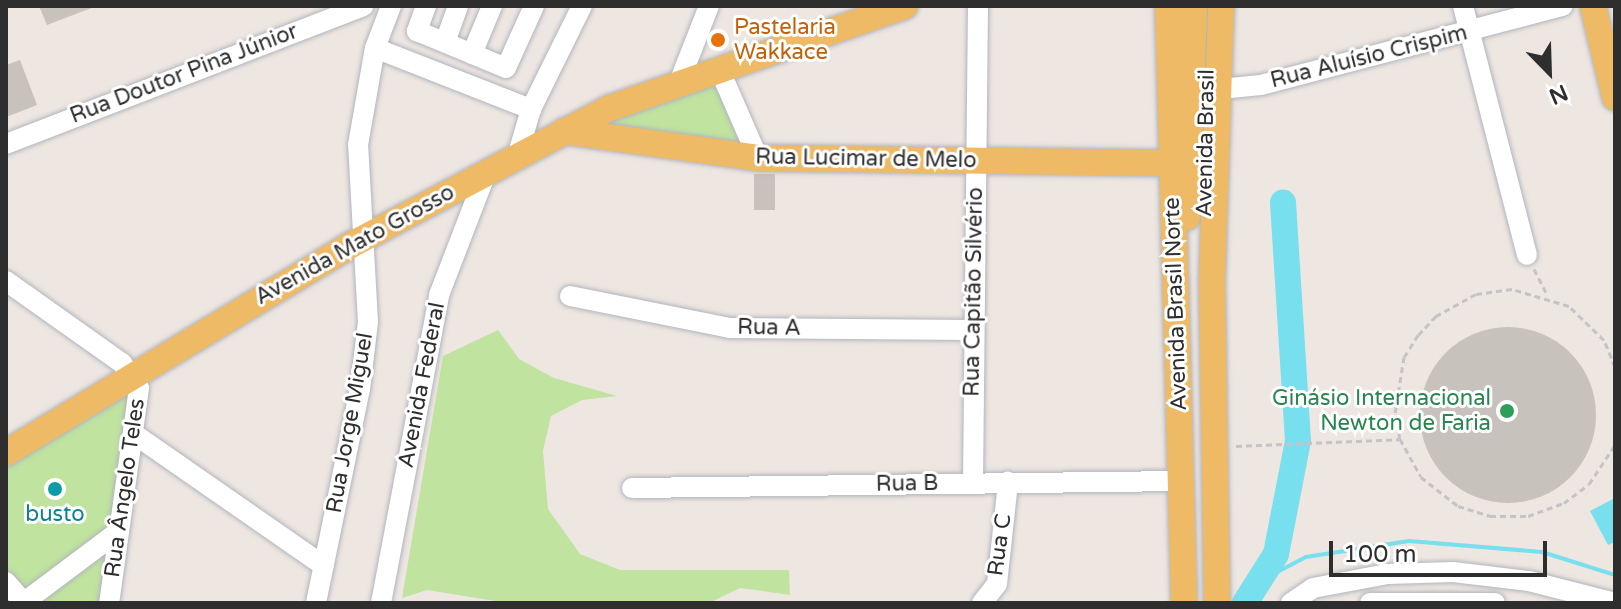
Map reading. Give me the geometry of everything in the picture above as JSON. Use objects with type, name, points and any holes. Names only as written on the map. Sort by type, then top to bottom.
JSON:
[{"type":"main road","name":"Avenida Mato Grosso","points":[[6,453],[364,238],[564,131],[678,85],[721,73],[905,6]]},
{"type":"main road","name":"Avenida Brasil Norte","points":[[1168,6],[1184,603]]},
{"type":"main road","name":"Avenida Brasil","points":[[1194,6],[1203,211],[1212,280]]},
{"type":"main road","name":"Avenida Brasil","points":[[1176,271],[1185,242],[1209,6]]},
{"type":"main road","name":"Avenida Brasil Norte","points":[[1217,603],[1212,280],[1221,6]]},
{"type":"main road","points":[[1593,6],[1615,97]]},
{"type":"main road","name":"Rua Lucimar de Melo","points":[[564,131],[758,158],[1170,163]]},
{"type":"street","name":"Rua Doutor Pina Júnior","points":[[6,144],[363,6]]},
{"type":"street","name":"Rua Jorge Miguel","points":[[316,603],[360,389],[368,322],[358,145],[375,48],[391,6]]},
{"type":"street","points":[[426,6],[417,31],[506,68],[534,6]]},
{"type":"street","points":[[445,42],[458,6]]},
{"type":"street","points":[[472,54],[492,6]]},
{"type":"street","points":[[517,157],[531,109],[582,6]]},
{"type":"street","points":[[678,85],[709,6]]},
{"type":"street","name":"Rua Capitão Silvério","points":[[973,483],[971,330],[978,6]]},
{"type":"street","points":[[1463,6],[1527,255]]},
{"type":"street","name":"Rua Aluísio Crispim","points":[[1220,89],[1261,85],[1563,6]]},
{"type":"street","points":[[375,48],[531,109]]},
{"type":"street","points":[[721,73],[758,158]]},
{"type":"street","name":"Avenida Federal","points":[[381,603],[439,295],[486,173]]},
{"type":"street","points":[[6,281],[133,375]]},
{"type":"street","name":"Rua A","points":[[570,296],[730,328],[971,330]]},
{"type":"street","name":"Rua Ângelo Teles","points":[[109,603],[139,388],[133,375]]},
{"type":"street","points":[[134,434],[324,566]]},
{"type":"street","name":"Rua B","points":[[632,488],[1182,481]]},
{"type":"street","name":"Rua C","points":[[982,603],[997,584],[1008,482]]},
{"type":"street","points":[[6,582],[23,603],[119,531]]},
{"type":"street","points":[[1291,603],[1328,585],[1453,572],[1529,581],[1615,603]]},
{"type":"street","points":[[1170,603],[1183,575]]},
{"type":"street","points":[[1370,603],[1495,603]]},
{"type":"path","points":[[1527,255],[1548,296]]},
{"type":"path","points":[[1615,367],[1589,321],[1548,296],[1512,289],[1476,294],[1436,316],[1401,368],[1395,414],[1400,439],[1438,494],[1490,516],[1528,516],[1564,503],[1589,484],[1615,445]]},
{"type":"path","points":[[1216,447],[1400,439]]},
{"type":"green space","points":[[712,82],[755,154],[612,140],[611,109]]},
{"type":"green space","points":[[498,330],[519,359],[554,378],[617,396],[582,400],[551,416],[543,451],[548,509],[580,554],[620,570],[789,570],[790,595],[740,588],[709,603],[508,603],[427,590],[402,598],[443,356]]},
{"type":"green space","points":[[133,378],[111,603],[24,603],[6,581],[6,459]]},
{"type":"water","points":[[1615,498],[1615,542],[1608,545],[1590,511]]},
{"type":"building","points":[[39,6],[94,6],[94,7],[47,25]]},
{"type":"building","points":[[20,60],[37,105],[6,117],[6,65]]},
{"type":"building","points":[[754,174],[775,174],[775,210],[754,210]]},
{"type":"building","name":"Ginásio Internacional Newton de Faria","points":[[1508,327],[1542,334],[1570,353],[1589,381],[1596,415],[1589,449],[1570,477],[1542,496],[1508,503],[1474,496],[1446,477],[1427,449],[1420,415],[1427,381],[1446,353],[1474,334]]},
{"type":"waterway","points":[[1245,603],[1276,554],[1298,441],[1283,202]]},
{"type":"waterway","points":[[1258,582],[1306,557],[1409,541],[1542,552],[1615,575]]},
{"type":"place","name":"Pastelaria Wakkace","points":[[718,40]]},
{"type":"place","name":"Ginásio Internacional Newton de Faria","points":[[1507,411]]},
{"type":"place","name":"busto","points":[[55,489]]}]
